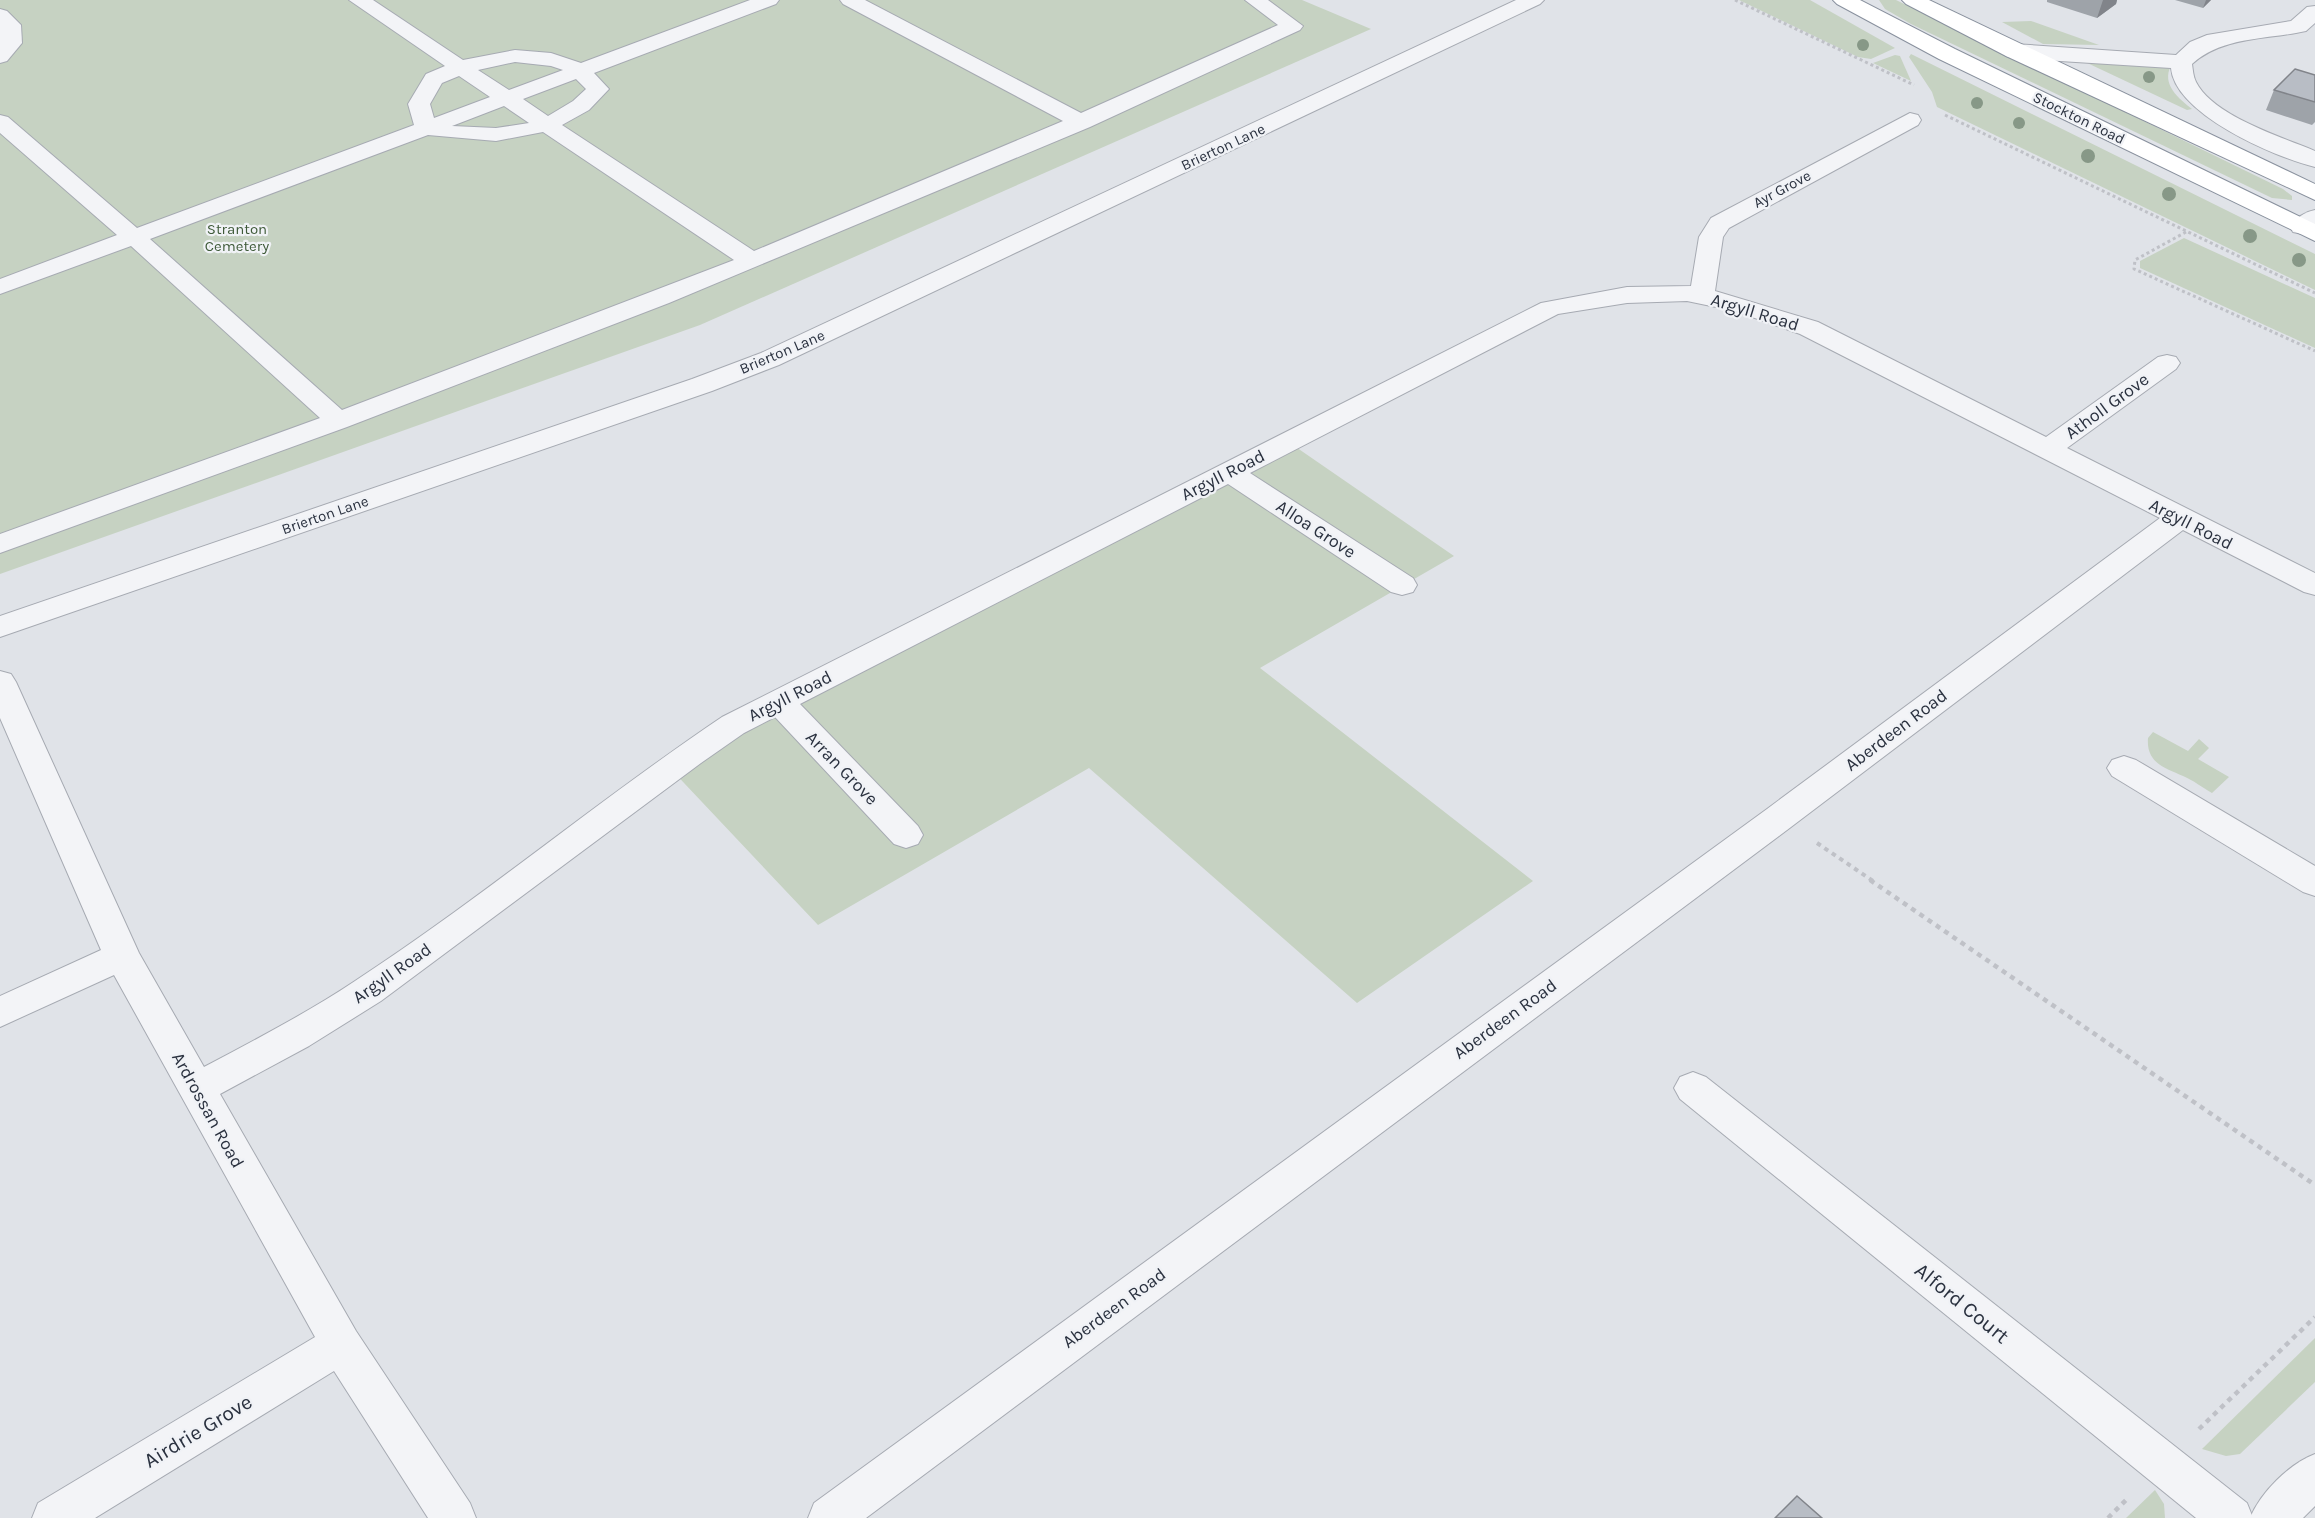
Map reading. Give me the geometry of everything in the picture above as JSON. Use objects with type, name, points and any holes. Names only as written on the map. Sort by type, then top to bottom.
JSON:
[{"type":"highway","name":"Stockton Road","points":[[1846,0],[1947,54],[2311,226]]},
{"type":"highway","name":"Stockton Road","points":[[1913,0],[2014,51],[2315,193]]},
{"type":"street","name":"Brierton Lane","points":[[0,627],[679,393],[770,359],[1533,0]]},
{"type":"street","points":[[2014,51],[2181,62],[2198,47],[2215,40],[2298,26],[2315,12]]},
{"type":"street","points":[[2181,62],[2183,80],[2193,94],[2217,114],[2315,160]]},
{"type":"street","name":"Ayr Grove","points":[[1701,295],[1711,237],[1720,223],[1910,120]]},
{"type":"street","name":"Argyll Road","points":[[196,1089],[307,1030],[392,976],[655,776],[733,725],[1550,308],[1583,300],[1622,295],[1701,295],[1772,314],[1809,328],[2179,518],[2315,585]]},
{"type":"street","name":"Atholl Grove","points":[[2048,449],[2167,363]]},
{"type":"street","name":"Alloa Grove","points":[[1229,472],[1402,585]]},
{"type":"street","name":"Aberdeen Road","points":[[830,1518],[1779,818],[2179,518]]},
{"type":"street","name":"Ardrossan Road","points":[[0,682],[122,956],[341,1344],[454,1518]]},
{"type":"street","name":"Arran Grove","points":[[778,701],[906,835]]},
{"type":"street","points":[[2124,768],[2315,883]]},
{"type":"street","points":[[0,1012],[122,956]]},
{"type":"street","name":"Alford Court","points":[[1693,1088],[2231,1518]]},
{"type":"street","name":"Airdrie Grove","points":[[54,1518],[341,1344]]},
{"type":"street","points":[[2272,1518],[2315,1475]]},
{"type":"lane","points":[[0,6],[19,0]]},
{"type":"lane","points":[[359,0],[752,261]]},
{"type":"lane","points":[[0,287],[770,0]]},
{"type":"lane","points":[[850,0],[1082,122]]},
{"type":"lane","points":[[0,544],[338,421],[752,261],[1082,122],[1293,26],[1255,0]]},
{"type":"lane","points":[[0,15],[11,25],[12,34],[12,43],[0,57]]},
{"type":"lane","points":[[515,56],[555,59],[582,70],[598,89],[583,106],[549,125],[496,135],[462,136],[426,128],[419,104],[434,79],[460,67],[515,56]]},
{"type":"lane","points":[[0,122],[134,237],[338,421]]},
{"type":"path","points":[[1736,0],[1921,87]]},
{"type":"path","points":[[1941,113],[2315,293]]},
{"type":"path","points":[[2186,232],[2135,260],[2134,269],[2315,351]]},
{"type":"path","points":[[1779,818],[2315,1185]]},
{"type":"path","points":[[2108,1518],[2315,1317]]},
{"type":"green space","name":"Stranton Cemetery","points":[[0,0],[1302,0],[1371,29],[700,325],[0,574]]},
{"type":"green space","points":[[1739,0],[1810,0],[1895,48],[1871,59],[1858,57]]},
{"type":"green space","points":[[1879,0],[1896,0],[2283,189],[2292,196],[2292,200],[2272,198],[1911,24],[1885,9]]},
{"type":"green space","points":[[2031,21],[2099,45],[2043,44],[2002,22]]},
{"type":"green space","points":[[1911,54],[2315,254],[2315,290],[1937,107],[1932,92],[1909,57]]},
{"type":"green space","points":[[1895,55],[1900,56],[1911,81],[1873,63]]},
{"type":"green space","points":[[2083,61],[2171,66],[2168,73],[2170,85],[2177,96],[2192,109],[2187,110]]},
{"type":"green space","points":[[2184,238],[2315,298],[2315,348],[2140,268],[2140,261]]},
{"type":"green space","points":[[1290,443],[1454,556],[1260,668],[1533,881],[1357,1003],[1089,768],[818,925],[668,766]]},
{"type":"green space","points":[[2153,732],[2188,751],[2199,739],[2209,748],[2198,759],[2229,777],[2212,793],[2163,767],[2153,759],[2148,746],[2148,738]]},
{"type":"green space","points":[[2315,1338],[2315,1382],[2240,1454],[2226,1456],[2202,1449]]},
{"type":"green space","points":[[2155,1490],[2164,1504],[2165,1518],[2126,1518]]},
{"type":"building","points":[[2295,69],[2315,75],[2315,102],[2274,90]]},
{"type":"building","points":[[1797,1496],[1822,1518],[1775,1518]]}]
